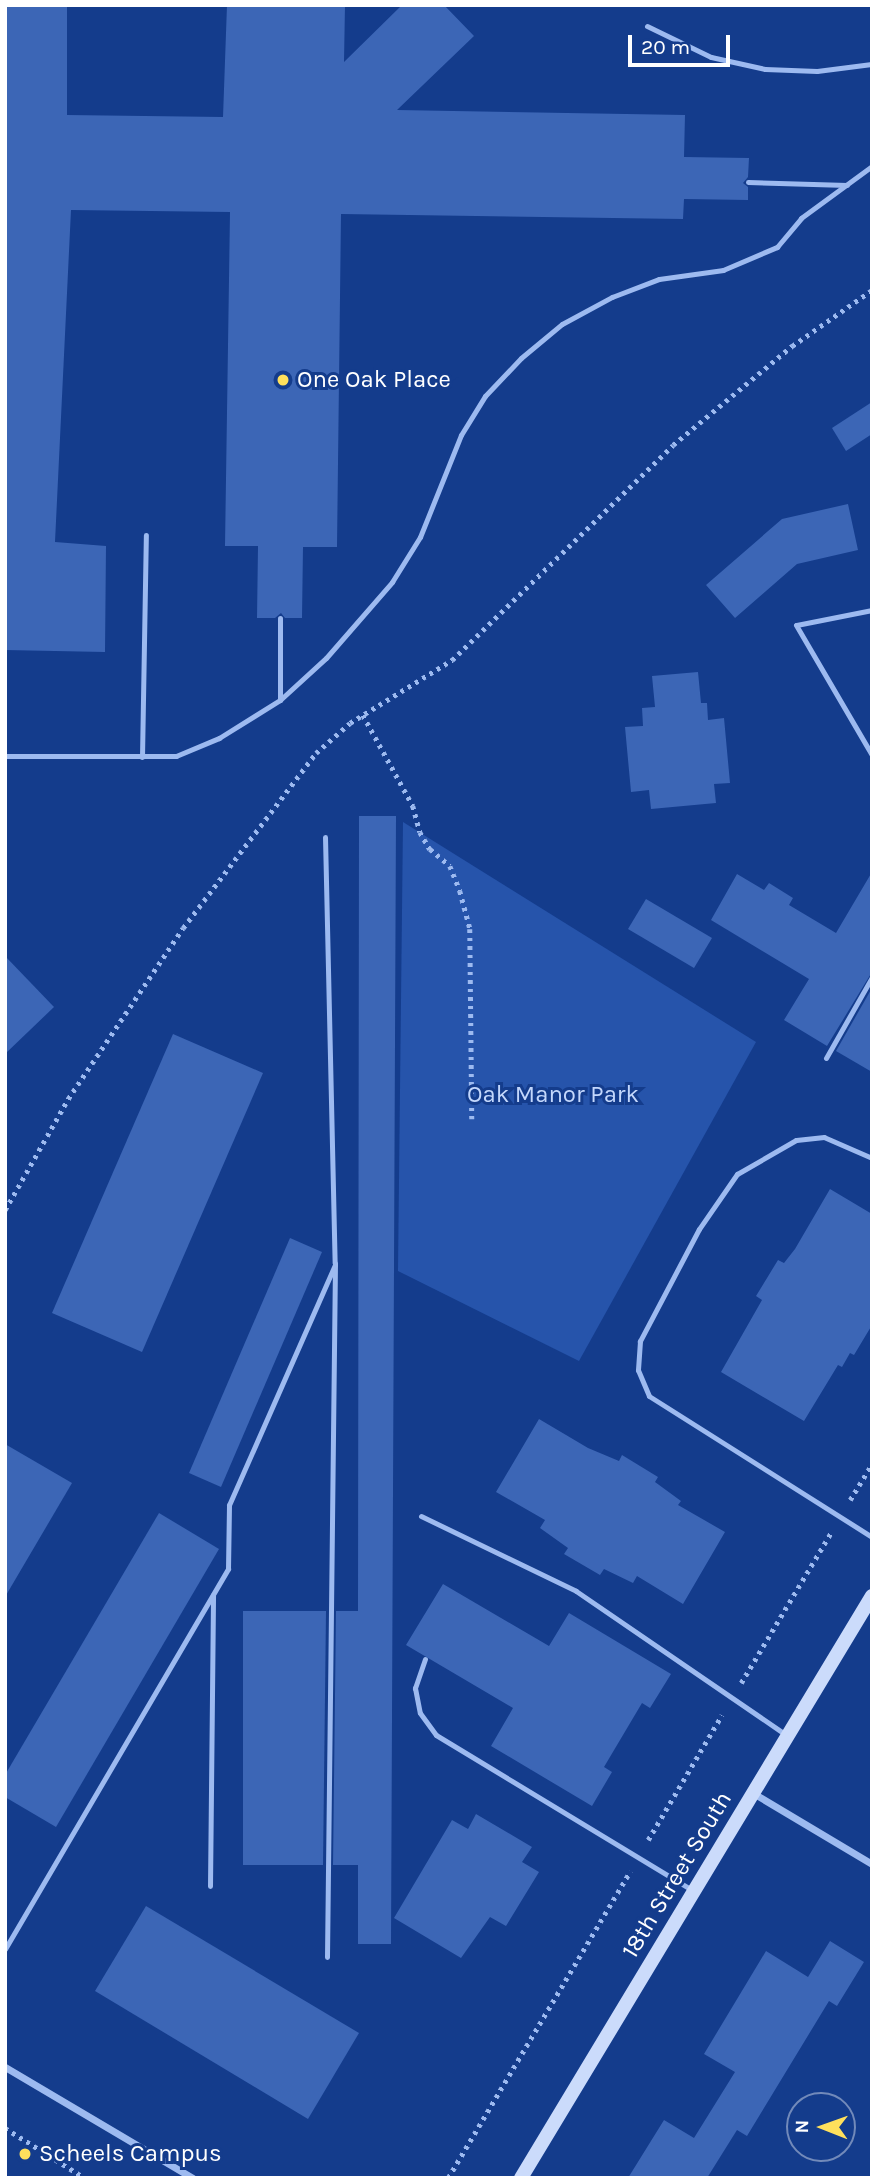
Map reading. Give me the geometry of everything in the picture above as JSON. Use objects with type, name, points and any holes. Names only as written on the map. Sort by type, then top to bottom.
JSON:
[{"type":"street","name":"18th Street South","points":[[521,2178],[872,1596]]},
{"type":"street","points":[[753,1793],[872,1864]]},
{"type":"street","points":[[5,2067],[193,2178]]},
{"type":"lane","points":[[648,26],[711,57],[765,69],[817,72],[872,64]]},
{"type":"lane","points":[[5,756],[176,756],[198,747],[280,700],[326,658],[392,582],[420,537],[461,435],[485,396],[521,358],[562,324],[612,297],[659,279],[723,270],[777,247],[801,218],[872,166]]},
{"type":"lane","points":[[748,182],[847,185]]},
{"type":"lane","points":[[142,757],[146,535]]},
{"type":"lane","points":[[872,610],[796,625],[872,755]]},
{"type":"lane","points":[[280,618],[280,700]]},
{"type":"lane","points":[[326,837],[335,1263],[327,1957]]},
{"type":"lane","points":[[826,1058],[872,977]]},
{"type":"lane","points":[[872,1158],[824,1137],[796,1140],[737,1174],[699,1229],[640,1341],[638,1370],[649,1396],[872,1537]]},
{"type":"lane","points":[[5,1950],[228,1569],[229,1505],[335,1263]]},
{"type":"lane","points":[[421,1516],[576,1591],[788,1736]]},
{"type":"lane","points":[[210,1886],[213,1594]]},
{"type":"lane","points":[[425,1659],[415,1688],[420,1713],[436,1735],[694,1891]]},
{"type":"path","points":[[5,1210],[68,1099],[183,928],[316,754],[363,715],[452,660],[673,445],[792,346],[872,290]]},
{"type":"path","points":[[363,715],[413,806],[420,832],[430,849],[450,866],[460,891],[470,929],[472,1119]]},
{"type":"path","points":[[448,2178],[872,1464]]},
{"type":"path","points":[[5,2128],[85,2178]]},
{"type":"green space","name":"Oak Manor Park","points":[[403,822],[756,1042],[579,1361],[398,1271]]},
{"type":"building","name":"One Oak Place","points":[[5,5],[67,5],[67,115],[223,117],[227,5],[345,5],[344,62],[402,5],[444,5],[474,36],[397,110],[685,115],[684,157],[749,158],[748,177],[743,183],[748,187],[748,200],[684,199],[683,219],[341,214],[337,547],[303,547],[302,618],[285,618],[281,613],[275,618],[257,618],[258,546],[225,546],[230,212],[71,210],[55,542],[106,546],[105,652],[5,650]]},
{"type":"building","points":[[872,402],[872,434],[846,451],[832,428]]},
{"type":"building","points":[[848,504],[858,550],[797,564],[735,618],[706,585],[782,519]]},
{"type":"building","points":[[698,672],[701,703],[707,703],[708,720],[724,718],[730,783],[714,784],[716,803],[651,809],[649,790],[631,792],[625,727],[643,726],[642,708],[655,707],[652,676]]},
{"type":"building","points":[[359,816],[396,816],[391,1944],[358,1944],[358,1865],[333,1865],[336,1611],[358,1611]]},
{"type":"building","points":[[872,872],[872,972],[827,1046],[784,1020],[809,979],[711,920],[737,874],[764,890],[769,883],[793,898],[789,905],[836,933]]},
{"type":"building","points":[[646,899],[712,938],[694,968],[628,929]]},
{"type":"building","points":[[5,956],[54,1007],[5,1054]]},
{"type":"building","points":[[872,988],[872,1072],[836,1051]]},
{"type":"building","points":[[173,1034],[263,1073],[142,1352],[52,1313]]},
{"type":"building","points":[[830,1189],[872,1214],[872,1325],[854,1355],[850,1353],[842,1367],[838,1365],[804,1421],[721,1372],[762,1300],[756,1296],[778,1260],[784,1263],[795,1249]]},
{"type":"building","points":[[290,1238],[322,1252],[221,1487],[189,1473]]},
{"type":"building","points":[[539,1419],[588,1448],[619,1461],[622,1455],[658,1477],[655,1482],[681,1501],[678,1505],[725,1532],[683,1604],[637,1576],[633,1583],[604,1569],[600,1575],[564,1554],[568,1548],[540,1528],[545,1520],[496,1492]]},
{"type":"building","points":[[5,1444],[72,1483],[5,1597]]},
{"type":"building","points":[[159,1513],[219,1549],[56,1827],[5,1797],[5,1775]]},
{"type":"building","points":[[443,1584],[549,1646],[569,1613],[671,1674],[650,1708],[642,1703],[604,1767],[612,1772],[592,1806],[491,1746],[513,1708],[406,1645]]},
{"type":"building","points":[[243,1611],[326,1611],[323,1865],[243,1865]]},
{"type":"building","points":[[476,1814],[532,1847],[522,1862],[539,1872],[506,1926],[490,1917],[461,1958],[394,1918],[452,1820],[468,1829]]},
{"type":"building","points":[[146,1906],[359,2033],[308,2119],[95,1991]]},
{"type":"building","points":[[830,1941],[864,1962],[837,2006],[829,2001],[747,2136],[737,2130],[707,2178],[628,2178],[664,2120],[694,2138],[735,2072],[704,2054],[766,1951],[808,1977]]},
{"type":"place","name":"One Oak Place","points":[[283,380]]},
{"type":"place","name":"Scheels Campus","points":[[25,2154]]}]
